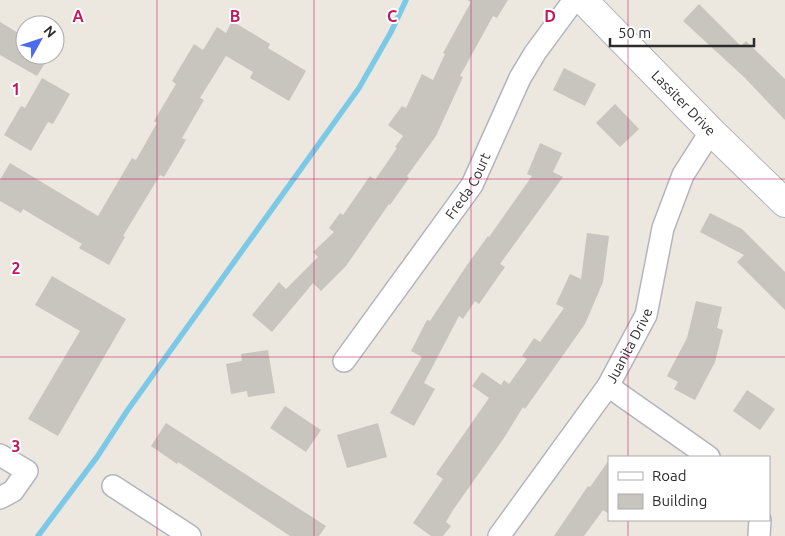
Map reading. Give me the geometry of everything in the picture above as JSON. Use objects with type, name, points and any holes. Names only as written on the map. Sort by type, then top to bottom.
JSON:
[{"type":"street","name":"Freda Court","points":[[344,361],[472,185],[520,78],[535,53],[574,0]]},
{"type":"street","name":"Lassiter Drive","points":[[583,0],[711,131],[785,203]]},
{"type":"street","name":"Juanita Drive","points":[[499,536],[608,386],[646,315],[663,228],[683,175],[711,131]]},
{"type":"street","points":[[608,386],[708,456]]},
{"type":"street","points":[[0,455],[27,471],[13,491],[0,498]]},
{"type":"street","points":[[114,486],[190,536]]},
{"type":"street","points":[[759,536],[760,521]]},
{"type":"building","points":[[467,0],[508,0],[497,18],[493,16],[460,76],[463,77],[436,136],[407,176],[409,178],[346,266],[321,291],[313,283],[272,332],[252,315],[279,282],[286,289],[318,257],[313,252],[334,232],[329,228],[340,213],[343,215],[370,176],[375,180],[397,148],[395,147],[403,136],[388,125],[402,106],[406,108],[422,74],[433,80],[445,54],[443,53],[471,2]]},
{"type":"building","points":[[699,4],[741,46],[746,41],[785,79],[785,120],[744,77],[683,21]]},
{"type":"building","points":[[232,21],[270,44],[268,48],[306,71],[289,101],[250,78],[253,72],[226,56],[200,98],[204,100],[182,138],[186,140],[164,177],[160,175],[123,236],[125,237],[109,265],[79,248],[82,244],[23,209],[21,213],[0,201],[0,180],[10,163],[98,216],[132,158],[136,160],[157,123],[154,121],[176,84],[172,81],[194,44],[203,50],[217,27],[226,33]]},
{"type":"building","points":[[0,22],[15,31],[15,64],[0,55]]},
{"type":"building","points":[[18,65],[44,65],[37,76]]},
{"type":"building","points":[[564,68],[596,84],[585,106],[553,90]]},
{"type":"building","points":[[42,78],[70,94],[53,124],[48,122],[31,151],[4,135],[21,106],[25,108]]},
{"type":"building","points":[[615,104],[639,129],[620,147],[596,123]]},
{"type":"building","points":[[540,143],[562,153],[553,172],[563,177],[500,264],[505,267],[479,304],[475,301],[463,319],[459,316],[424,383],[435,389],[414,426],[390,413],[422,357],[411,351],[427,320],[430,321],[467,265],[532,176],[527,174]]},
{"type":"building","points":[[710,213],[742,229],[785,272],[785,310],[737,262],[744,255],[700,232]]},
{"type":"building","points":[[587,233],[609,236],[603,282],[585,324],[525,409],[523,407],[504,438],[453,510],[446,522],[451,526],[443,536],[431,536],[413,523],[443,479],[436,474],[489,398],[472,386],[482,372],[501,385],[504,380],[509,384],[527,359],[522,356],[534,338],[540,342],[564,308],[556,304],[570,274],[581,279]]},
{"type":"building","points":[[52,276],[126,319],[58,436],[28,419],[80,331],[35,305]]},
{"type":"building","points":[[696,301],[722,307],[717,328],[723,330],[715,362],[695,400],[674,389],[678,382],[667,376],[687,338]]},
{"type":"building","points":[[268,350],[275,393],[248,397],[247,391],[231,394],[226,364],[242,361],[241,354]]},
{"type":"building","points":[[747,390],[775,409],[760,430],[733,411]]},
{"type":"building","points":[[285,406],[321,430],[306,452],[270,428]]},
{"type":"building","points":[[166,423],[326,526],[319,536],[290,536],[178,462],[177,464],[151,446]]},
{"type":"building","points":[[378,423],[387,457],[347,468],[337,435]]},
{"type":"building","points":[[608,461],[608,513],[603,510],[584,536],[554,536],[588,486],[590,487]]},
{"type":"waterway","points":[[38,536],[97,457],[127,411],[359,88],[391,32],[406,0]]}]
